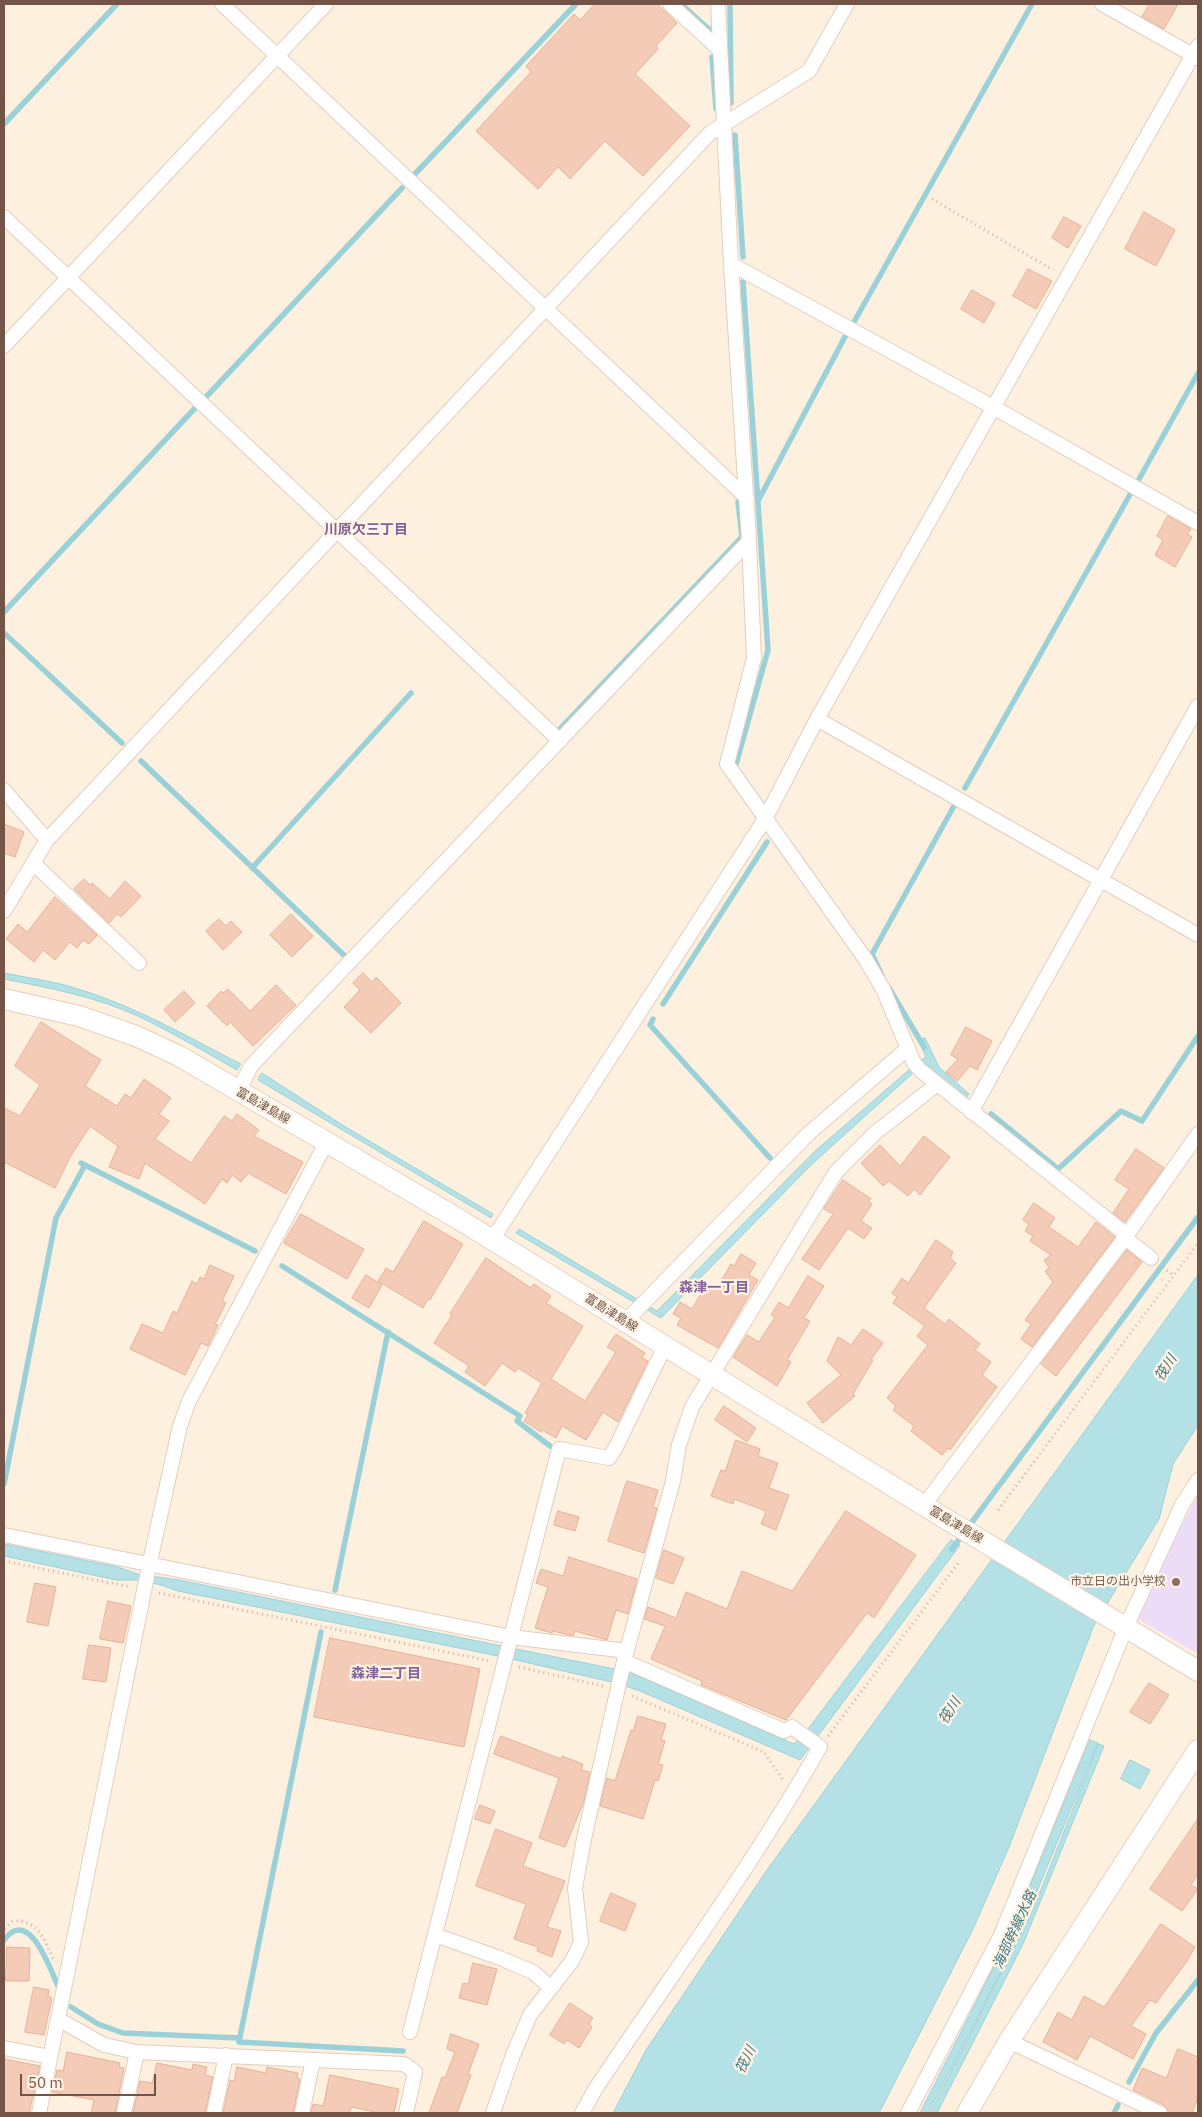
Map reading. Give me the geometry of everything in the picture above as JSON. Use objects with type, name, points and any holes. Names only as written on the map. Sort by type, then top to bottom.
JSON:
[{"type":"main road","name":"富島津島線","points":[[4,999],[79,1016],[136,1036],[179,1056],[492,1240],[637,1310],[666,1346],[710,1375],[1198,1671]]},
{"type":"main road","points":[[967,2113],[1009,2041],[1198,1750]]},
{"type":"street","points":[[222,4],[747,498]]},
{"type":"street","points":[[4,346],[326,4]]},
{"type":"street","points":[[670,4],[720,50]]},
{"type":"street","points":[[718,4],[731,264],[747,498],[754,658],[727,764],[866,960],[883,989],[917,1067],[936,1085],[1151,1258]]},
{"type":"street","points":[[4,911],[47,840],[710,133],[809,71],[847,4]]},
{"type":"street","points":[[492,1240],[765,818],[817,719],[1196,53],[1102,4]]},
{"type":"street","points":[[4,216],[560,741]]},
{"type":"street","points":[[731,264],[993,407],[1198,523]]},
{"type":"street","points":[[238,1092],[251,1066],[749,541]]},
{"type":"street","points":[[971,1112],[1198,706]]},
{"type":"street","points":[[817,719],[1198,935]]},
{"type":"street","points":[[4,790],[47,840]]},
{"type":"street","points":[[33,863],[139,963]]},
{"type":"street","points":[[637,1310],[808,1134],[908,1048]]},
{"type":"street","points":[[493,2113],[512,2055],[530,2015],[572,1961],[581,1942],[575,1888],[584,1839],[625,1660],[671,1490],[680,1445],[692,1407],[836,1172],[875,1133],[936,1085]]},
{"type":"street","points":[[924,1506],[1126,1237],[1198,1134]]},
{"type":"street","points":[[39,2113],[147,1578],[180,1426],[189,1401],[326,1143]]},
{"type":"street","points":[[410,2032],[559,1449],[609,1458],[666,1346]]},
{"type":"street","points":[[908,2113],[1001,1934],[1126,1627],[1182,1505],[1198,1480]]},
{"type":"street","points":[[4,1535],[147,1578],[625,1660],[784,1731],[792,1727],[817,1745],[793,1794],[748,1865],[596,2088],[582,2113]]},
{"type":"street","points":[[435,1935],[533,1972],[551,1988]]},
{"type":"street","points":[[58,2019],[104,2044],[137,2052],[404,2064],[415,2072],[406,2113]]},
{"type":"street","points":[[1009,2041],[1160,2113]]},
{"type":"street","points":[[4,2048],[50,2056]]},
{"type":"street","points":[[124,2113],[137,2052]]},
{"type":"street","points":[[214,2113],[226,2055]]},
{"type":"street","points":[[302,2113],[313,2060]]},
{"type":"path","points":[[932,199],[1067,278]]},
{"type":"path","points":[[998,1510],[1198,1243]]},
{"type":"path","points":[[1169,1272],[1174,1276]]},
{"type":"path","points":[[4,1561],[147,1578],[618,1688],[764,1752],[793,1794]]},
{"type":"path","points":[[817,1745],[959,1562]]},
{"type":"path","points":[[4,1928],[13,1921],[33,1924],[38,1929],[66,1983]]},
{"type":"shaded area","name":"市立日の出小学校","points":[[1198,1495],[1198,1654],[1138,1619],[1170,1546]]},
{"type":"water","points":[[4,973],[60,984],[120,1004],[241,1064],[237,1070],[165,1030],[124,1010],[73,994],[4,979]]},
{"type":"water","points":[[925,1038],[939,1067],[969,1094],[965,1099],[943,1081],[931,1067],[922,1067],[914,1072],[810,1166],[661,1318],[516,1233],[519,1229],[657,1311],[814,1152],[926,1057],[919,1041]]},
{"type":"water","points":[[262,1073],[344,1126],[493,1214],[491,1218],[258,1080]]},
{"type":"water","name":"筏川","points":[[1198,1275],[1198,1425],[1173,1464],[1159,1519],[1094,1625],[1009,1847],[973,1929],[879,2113],[613,2113],[646,2050],[767,1870]]},
{"type":"water","points":[[951,1540],[960,1545],[800,1760],[640,1691],[616,1683],[498,1656],[178,1591],[138,1580],[116,1580],[4,1556],[4,1544],[118,1567],[137,1574],[179,1580],[629,1672],[794,1744],[805,1733]]},
{"type":"water","name":"海部幹線水路","points":[[1090,1740],[1098,1743],[1017,1940],[928,2113],[920,2113],[1009,1937]]},
{"type":"water","points":[[1099,1744],[1104,1746],[1023,1944],[937,2113],[930,2113],[1033,1910]]},
{"type":"water","points":[[1130,1760],[1150,1770],[1140,1789],[1121,1779]]},
{"type":"building","points":[[595,4],[657,4],[677,23],[656,46],[658,49],[635,74],[690,126],[643,176],[605,141],[570,179],[558,167],[538,189],[476,131],[531,72],[526,66],[574,14],[580,20]]},
{"type":"building","points":[[1150,4],[1178,4],[1164,29],[1142,17]]},
{"type":"building","points":[[1144,212],[1175,230],[1156,266],[1125,249]]},
{"type":"building","points":[[1064,217],[1081,226],[1068,248],[1052,238]]},
{"type":"building","points":[[1028,269],[1052,281],[1036,309],[1013,296]]},
{"type":"building","points":[[972,290],[995,303],[984,323],[961,309]]},
{"type":"building","points":[[1168,516],[1191,529],[1187,534],[1192,537],[1175,567],[1155,555],[1163,540],[1157,536]]},
{"type":"building","points":[[4,824],[24,832],[15,857],[4,853]]},
{"type":"building","points":[[84,879],[90,885],[92,883],[110,899],[125,881],[141,896],[121,917],[117,914],[109,923],[74,889]]},
{"type":"building","points":[[55,897],[97,935],[89,944],[83,940],[77,948],[70,942],[55,960],[43,950],[34,962],[6,939],[18,924],[27,932]]},
{"type":"building","points":[[291,914],[313,936],[292,957],[270,935]]},
{"type":"building","points":[[219,919],[226,926],[231,921],[242,932],[223,950],[206,931]]},
{"type":"building","points":[[363,973],[372,982],[376,977],[401,1003],[371,1033],[344,1007],[360,990],[353,983]]},
{"type":"building","points":[[276,985],[296,1005],[253,1046],[230,1022],[227,1026],[207,1006],[221,991],[223,993],[228,989],[250,1011]]},
{"type":"building","points":[[184,991],[195,1003],[175,1022],[164,1010]]},
{"type":"building","points":[[41,1022],[101,1060],[85,1086],[117,1106],[125,1094],[131,1098],[144,1079],[171,1098],[159,1114],[169,1121],[155,1139],[191,1163],[224,1116],[232,1121],[237,1114],[259,1130],[254,1136],[303,1162],[286,1194],[248,1173],[241,1182],[232,1175],[227,1183],[222,1179],[205,1204],[145,1163],[139,1179],[109,1167],[118,1146],[90,1126],[70,1157],[55,1188],[4,1162],[4,1108],[20,1116],[40,1085],[15,1066]]},
{"type":"building","points":[[966,1027],[992,1041],[977,1070],[970,1066],[957,1081],[946,1072],[958,1059],[951,1055]]},
{"type":"building","points":[[924,1136],[950,1157],[920,1195],[914,1189],[908,1196],[889,1181],[883,1186],[861,1163],[880,1145],[900,1166]]},
{"type":"building","points":[[1136,1149],[1164,1168],[1125,1222],[1113,1213],[1129,1189],[1115,1180]]},
{"type":"building","points":[[843,1180],[871,1199],[868,1202],[872,1204],[861,1221],[872,1228],[864,1239],[848,1228],[819,1270],[802,1259],[833,1214],[824,1209]]},
{"type":"building","points":[[1034,1203],[1055,1218],[1049,1227],[1078,1247],[1096,1222],[1115,1237],[1032,1347],[1021,1339],[1031,1324],[1025,1320],[1053,1282],[1045,1271],[1049,1268],[1044,1260],[1051,1255],[1030,1241],[1033,1236],[1025,1231],[1029,1224],[1023,1220]]},
{"type":"building","points":[[301,1214],[364,1249],[347,1279],[284,1243]]},
{"type":"building","points":[[424,1221],[463,1244],[430,1300],[428,1299],[423,1308],[378,1281],[386,1268],[393,1272]]},
{"type":"building","points":[[936,1240],[953,1252],[950,1258],[956,1263],[924,1308],[945,1324],[949,1319],[980,1344],[975,1350],[991,1362],[982,1375],[997,1387],[950,1450],[948,1448],[942,1455],[911,1431],[914,1426],[893,1410],[896,1406],[887,1398],[928,1345],[917,1336],[925,1326],[893,1303],[897,1297],[892,1293],[902,1278],[908,1283]]},
{"type":"building","points":[[1127,1250],[1142,1262],[1056,1376],[1041,1364]]},
{"type":"building","points":[[741,1254],[756,1263],[749,1275],[758,1280],[718,1348],[677,1325],[681,1318],[673,1314],[680,1302],[692,1309],[707,1283],[717,1288],[731,1264],[734,1266]]},
{"type":"building","points":[[486,1258],[531,1288],[534,1284],[551,1296],[546,1303],[583,1326],[551,1379],[585,1401],[616,1352],[607,1347],[616,1334],[645,1353],[642,1358],[648,1361],[618,1422],[603,1412],[586,1440],[562,1426],[556,1438],[542,1430],[541,1432],[524,1421],[528,1414],[525,1413],[542,1383],[518,1368],[515,1372],[502,1363],[485,1386],[465,1372],[469,1366],[434,1343]]},
{"type":"building","points":[[210,1265],[234,1276],[222,1301],[226,1303],[215,1324],[218,1325],[210,1342],[208,1346],[201,1343],[185,1375],[130,1349],[142,1324],[163,1333],[173,1311],[177,1313],[192,1281],[197,1284],[200,1277],[204,1279]]},
{"type":"building","points":[[366,1275],[382,1285],[369,1308],[352,1298]]},
{"type":"building","points":[[808,1276],[824,1286],[804,1318],[810,1321],[787,1360],[791,1362],[777,1386],[733,1357],[747,1335],[759,1342],[775,1317],[771,1315],[779,1302],[788,1308]]},
{"type":"building","points":[[863,1329],[883,1343],[871,1359],[873,1360],[853,1394],[855,1396],[823,1423],[807,1403],[841,1375],[827,1361],[838,1337],[851,1345]]},
{"type":"building","points":[[724,1406],[756,1428],[747,1442],[715,1420]]},
{"type":"building","points":[[736,1440],[760,1449],[758,1456],[778,1463],[769,1488],[789,1495],[776,1530],[761,1524],[766,1511],[734,1499],[733,1504],[711,1496],[721,1470],[725,1471]]},
{"type":"building","points":[[627,1481],[658,1490],[653,1507],[657,1508],[644,1553],[608,1541]]},
{"type":"building","points":[[558,1511],[579,1517],[575,1531],[554,1525]]},
{"type":"building","points":[[846,1511],[916,1555],[874,1618],[867,1613],[786,1720],[701,1685],[702,1681],[651,1659],[665,1626],[644,1619],[648,1607],[676,1618],[686,1592],[727,1609],[742,1571],[792,1591]]},
{"type":"building","points":[[664,1550],[684,1558],[673,1584],[656,1578]]},
{"type":"building","points":[[569,1557],[637,1579],[628,1614],[616,1610],[607,1640],[575,1631],[573,1636],[535,1628],[548,1587],[536,1583],[541,1569],[563,1576]]},
{"type":"building","points":[[35,1583],[56,1587],[48,1626],[27,1622]]},
{"type":"building","points":[[108,1601],[131,1606],[123,1643],[100,1639]]},
{"type":"building","points":[[330,1638],[480,1669],[464,1747],[314,1717]]},
{"type":"building","points":[[89,1645],[111,1648],[106,1682],[83,1679]]},
{"type":"building","points":[[1149,1683],[1169,1695],[1150,1724],[1130,1712]]},
{"type":"building","points":[[638,1716],[666,1724],[661,1740],[665,1741],[658,1764],[663,1765],[658,1781],[655,1780],[643,1819],[600,1806],[607,1778],[615,1781],[631,1730],[633,1731]]},
{"type":"building","points":[[501,1736],[561,1759],[562,1756],[583,1764],[581,1770],[590,1772],[584,1801],[565,1847],[539,1838],[559,1778],[494,1754]]},
{"type":"building","points":[[480,1805],[495,1811],[490,1824],[475,1819]]},
{"type":"building","points":[[1198,1819],[1198,1874],[1191,1885],[1198,1889],[1182,1911],[1150,1889]]},
{"type":"building","points":[[496,1829],[532,1843],[523,1866],[565,1881],[547,1927],[561,1931],[552,1957],[537,1951],[538,1947],[514,1939],[526,1904],[476,1886]]},
{"type":"building","points":[[611,1893],[636,1904],[625,1931],[600,1921]]},
{"type":"building","points":[[1161,1924],[1195,1947],[1156,2003],[1150,2000],[1131,2026],[1146,2034],[1133,2059],[1090,2036],[1077,2060],[1043,2042],[1058,2012],[1072,2020],[1084,1996],[1104,2007]]},
{"type":"building","points":[[7,1947],[30,1948],[29,1981],[6,1981]]},
{"type":"building","points":[[473,1963],[497,1969],[487,2005],[459,1998],[463,1983],[468,1984]]},
{"type":"building","points":[[34,1987],[49,1990],[48,1996],[52,1998],[44,2035],[25,2032]]},
{"type":"building","points":[[570,2003],[593,2018],[589,2024],[592,2027],[579,2048],[567,2040],[564,2044],[550,2035]]},
{"type":"building","points":[[451,2034],[479,2044],[468,2074],[471,2075],[457,2113],[429,2113],[442,2077],[445,2078],[455,2052],[447,2049]]},
{"type":"building","points":[[1178,2049],[1198,2057],[1198,2098],[1192,2113],[1169,2113],[1164,2105],[1133,2090],[1142,2068],[1166,2078]]},
{"type":"building","points":[[67,2052],[120,2063],[119,2067],[124,2068],[115,2113],[91,2113],[94,2100],[52,2092],[57,2070],[63,2071]]},
{"type":"building","points":[[4,2059],[40,2066],[29,2113],[4,2113]]},
{"type":"building","points":[[157,2063],[192,2070],[193,2064],[207,2067],[205,2075],[213,2077],[205,2113],[133,2113],[140,2081],[152,2083]]},
{"type":"building","points":[[237,2067],[266,2073],[267,2067],[298,2073],[297,2078],[300,2079],[293,2113],[223,2113],[230,2080],[234,2081]]},
{"type":"building","points":[[330,2075],[399,2089],[394,2113],[379,2113],[352,2107],[349,2113],[311,2113],[313,2104],[323,2106]]},
{"type":"waterway","points":[[4,124],[117,4]]},
{"type":"waterway","points":[[415,174],[576,4]]},
{"type":"waterway","points":[[681,4],[712,32],[714,31],[714,26]]},
{"type":"waterway","points":[[730,4],[731,103]]},
{"type":"waterway","points":[[854,322],[1032,4]]},
{"type":"waterway","points":[[712,57],[716,109]]},
{"type":"waterway","points":[[735,135],[743,257]]},
{"type":"waterway","points":[[206,397],[402,188]]},
{"type":"waterway","points":[[735,768],[768,650],[743,282]]},
{"type":"waterway","points":[[759,499],[847,333]]},
{"type":"waterway","points":[[1138,481],[1198,373]]},
{"type":"waterway","points":[[4,612],[197,406]]},
{"type":"waterway","points":[[965,788],[1132,491]]},
{"type":"waterway","points":[[560,729],[742,537],[738,502]]},
{"type":"waterway","points":[[4,633],[122,743]]},
{"type":"waterway","points":[[252,868],[411,693]]},
{"type":"waterway","points":[[141,761],[347,958]]},
{"type":"waterway","points":[[882,976],[872,954],[954,806]]},
{"type":"waterway","points":[[663,1004],[767,842]]},
{"type":"waterway","points":[[889,988],[924,1047]]},
{"type":"waterway","points":[[653,1019],[650,1025],[770,1158]]},
{"type":"waterway","points":[[991,1114],[1058,1169],[1121,1111],[1142,1121],[1198,1036]]},
{"type":"waterway","points":[[81,1163],[255,1251]]},
{"type":"waterway","points":[[4,1484],[56,1218],[85,1165]]},
{"type":"waterway","points":[[952,1549],[1198,1217]]},
{"type":"waterway","points":[[282,1266],[520,1416],[517,1421],[550,1446]]},
{"type":"waterway","points":[[335,1590],[388,1332]]},
{"type":"waterway","points":[[321,1632],[239,2042],[403,2051]]},
{"type":"waterway","points":[[4,1940],[13,1932],[22,1930],[30,1935],[44,1955],[58,1986]]},
{"type":"waterway","points":[[1129,2082],[1156,2033],[1198,1980]]},
{"type":"waterway","points":[[71,2007],[98,2024],[123,2033],[239,2038]]},
{"type":"waterway","points":[[1114,2113],[1118,2105]]},
{"type":"place","name":"市立日の出小学校","points":[[1176,1582]]},
{"type":"district","name":"川原欠三丁目","points":[[366,530]]},
{"type":"district","name":"森津一丁目","points":[[714,1288]]},
{"type":"district","name":"森津二丁目","points":[[386,1674]]}]
